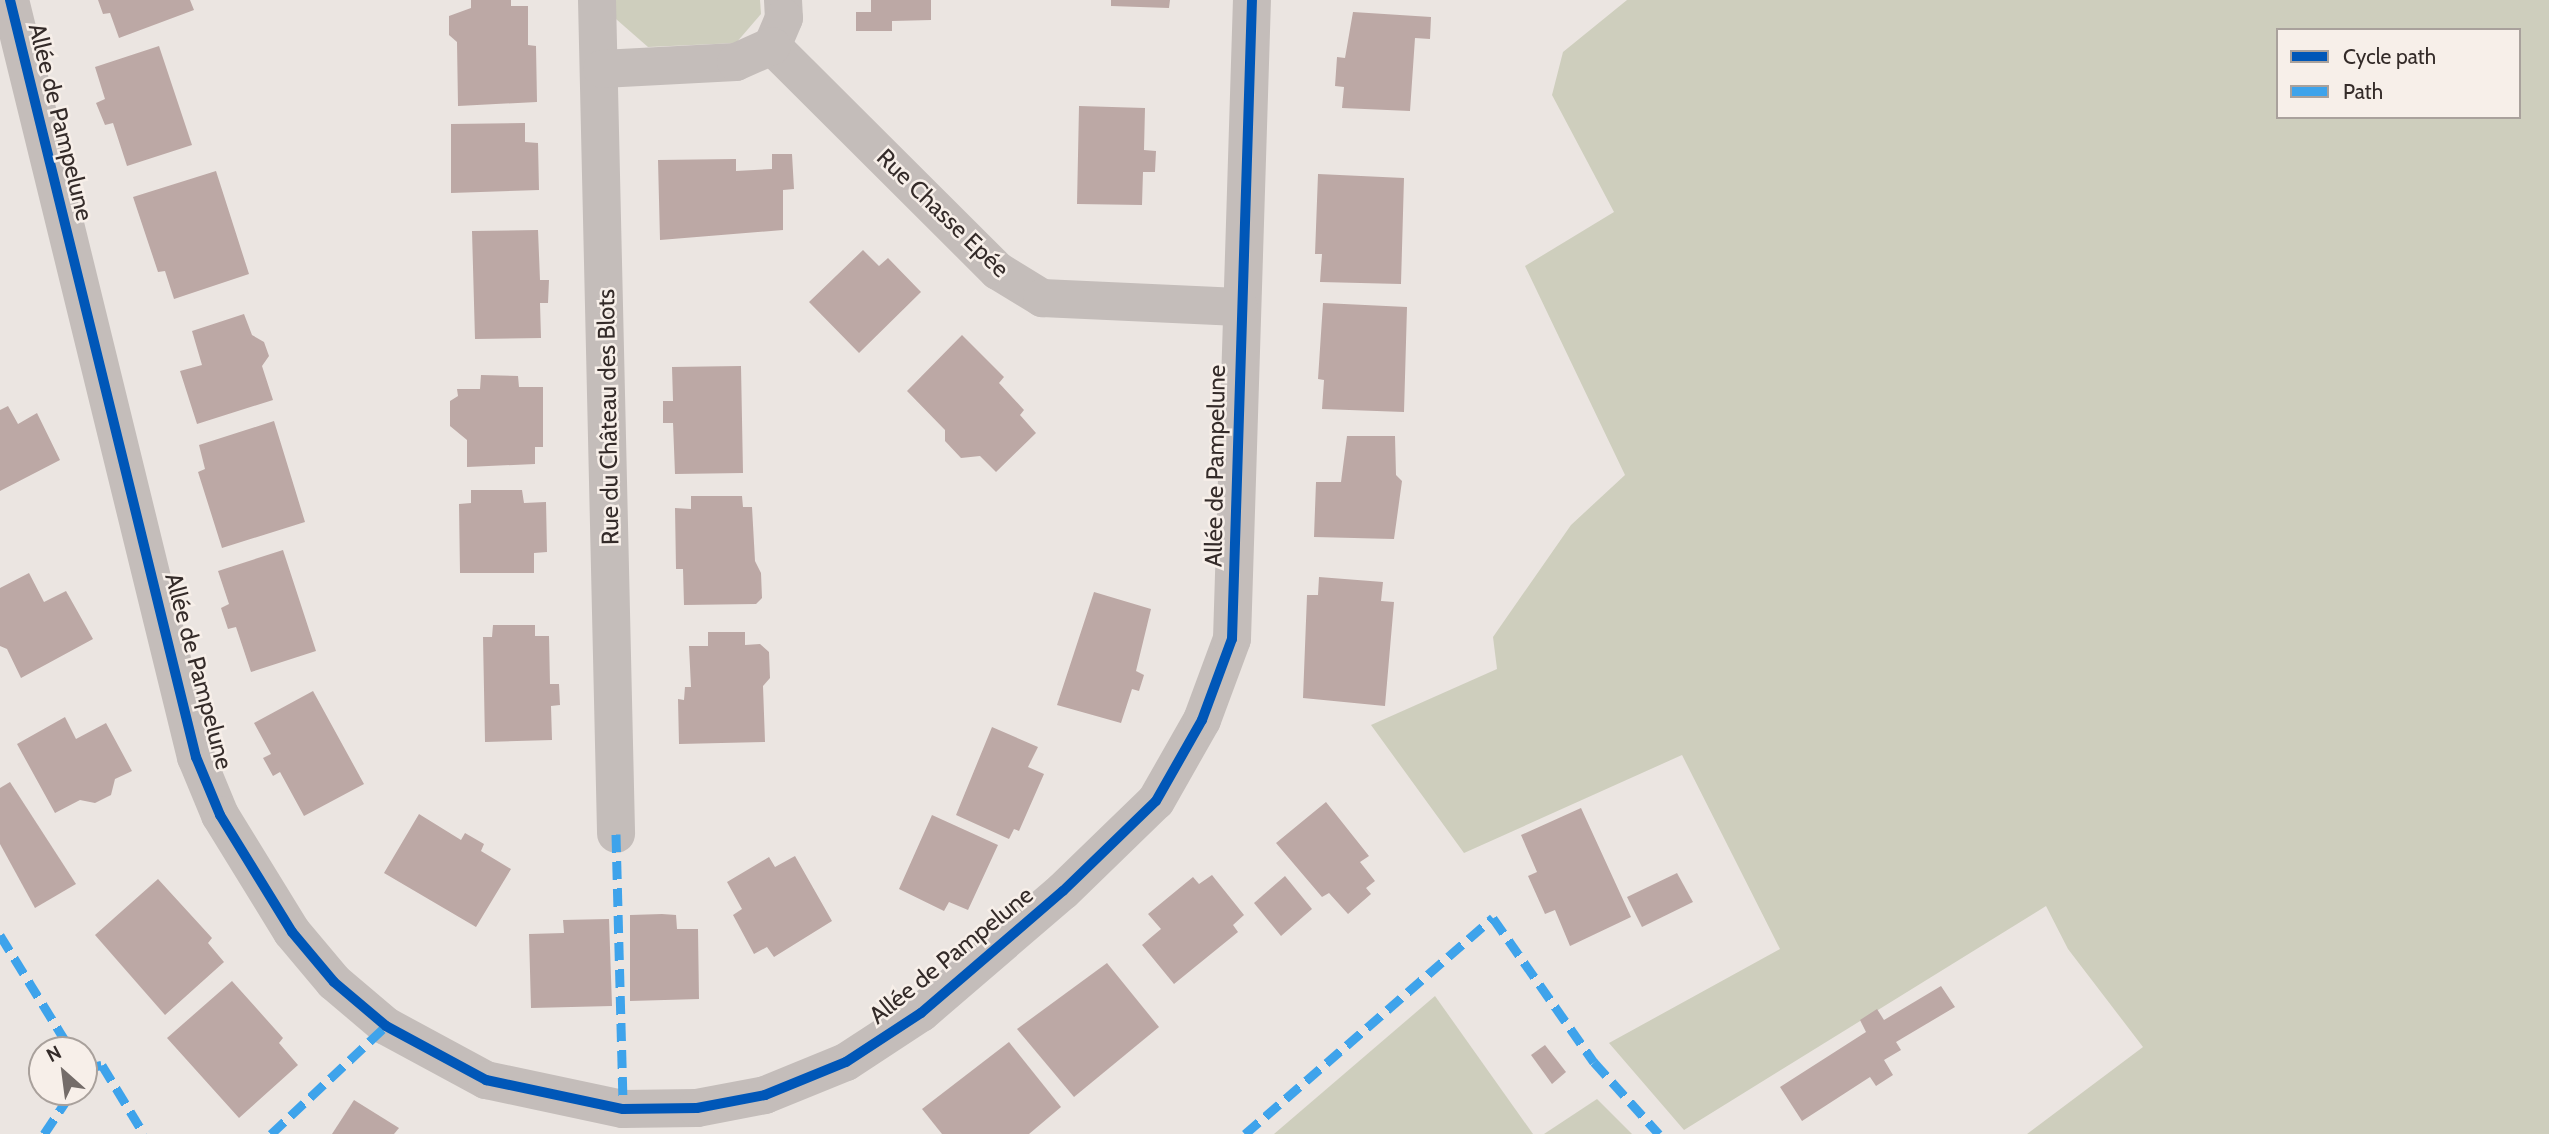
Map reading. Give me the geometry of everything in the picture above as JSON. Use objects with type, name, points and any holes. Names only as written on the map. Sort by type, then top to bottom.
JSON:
[{"type":"street","name":"Allée de Pampelune","points":[[10,0],[196,757],[220,815],[292,932],[334,982],[386,1026],[486,1080],[624,1121],[765,1095],[846,1062],[931,1004],[1063,891],[1156,801],[1202,720],[1232,639],[1239,307],[1252,0]]},
{"type":"street","name":"Rue du Château des Blots","points":[[597,0],[601,69],[616,834]]},
{"type":"street","points":[[601,69],[736,62],[772,46],[784,18],[783,0]]},
{"type":"street","name":"Rue Chasse Epée","points":[[772,46],[998,271],[1042,298],[1239,307]]},
{"type":"green space","points":[[615,0],[760,0],[761,14],[736,43],[648,47],[616,19]]},
{"type":"green space","points":[[1627,0],[2549,0],[2549,1134],[2027,1134],[2143,1047],[2068,949],[2046,906],[1684,1130],[1609,1043],[1780,949],[1682,755],[1464,853],[1371,725],[1497,669],[1493,637],[1571,525],[1625,475],[1525,266],[1614,212],[1552,95],[1563,52]]},
{"type":"green space","points":[[1435,996],[1533,1134],[1274,1134]]},
{"type":"green space","points":[[1597,1099],[1632,1134],[1544,1134]]},
{"type":"building","points":[[98,0],[190,0],[194,10],[119,38],[110,13],[103,14]]},
{"type":"building","points":[[471,0],[511,0],[511,6],[528,6],[528,45],[536,46],[537,102],[458,106],[457,42],[449,35],[449,16],[471,8]]},
{"type":"building","points":[[871,0],[931,0],[931,20],[892,21],[892,31],[856,31],[856,12],[871,12]]},
{"type":"building","points":[[1111,0],[1170,0],[1169,8],[1111,6]]},
{"type":"building","points":[[1353,12],[1431,17],[1430,39],[1415,38],[1410,111],[1342,108],[1344,87],[1335,86],[1337,57],[1345,58]]},
{"type":"building","points":[[159,46],[192,145],[127,166],[113,123],[105,125],[96,103],[105,99],[95,67]]},
{"type":"building","points":[[1079,106],[1145,108],[1144,150],[1156,151],[1155,172],[1143,172],[1142,205],[1077,204]]},
{"type":"building","points":[[525,123],[525,142],[538,143],[539,190],[451,193],[451,124]]},
{"type":"building","points":[[772,154],[792,154],[794,189],[783,190],[783,230],[660,240],[658,160],[736,159],[736,171],[772,169]]},
{"type":"building","points":[[216,171],[249,274],[174,299],[165,271],[158,272],[133,197]]},
{"type":"building","points":[[1318,174],[1404,178],[1401,284],[1320,282],[1322,254],[1315,254]]},
{"type":"building","points":[[538,230],[540,280],[549,280],[548,303],[540,303],[541,338],[475,339],[472,231]]},
{"type":"building","points":[[863,250],[879,266],[888,258],[921,292],[859,353],[809,302]]},
{"type":"building","points":[[1323,303],[1407,307],[1404,412],[1322,409],[1324,380],[1318,379]]},
{"type":"building","points":[[244,314],[252,335],[264,342],[269,356],[262,366],[273,400],[197,424],[180,371],[202,365],[192,331]]},
{"type":"building","points":[[962,335],[1004,377],[999,383],[1024,410],[1020,415],[1036,433],[996,472],[980,456],[961,458],[945,441],[945,430],[907,391]]},
{"type":"building","points":[[741,366],[743,473],[675,474],[673,423],[663,423],[663,401],[673,401],[672,367]]},
{"type":"building","points":[[481,375],[518,376],[519,387],[543,387],[543,447],[535,447],[535,464],[467,467],[467,440],[450,426],[450,401],[458,396],[457,389],[480,389]]},
{"type":"building","points":[[8,406],[18,424],[37,413],[60,460],[0,491],[0,410]]},
{"type":"building","points":[[274,421],[305,522],[222,548],[198,472],[205,469],[199,445]]},
{"type":"building","points":[[1347,436],[1395,436],[1396,475],[1402,481],[1394,539],[1314,537],[1316,482],[1341,482]]},
{"type":"building","points":[[471,490],[522,490],[524,503],[546,502],[547,552],[534,553],[534,573],[460,573],[459,504],[471,503]]},
{"type":"building","points":[[691,496],[742,496],[743,507],[752,507],[755,561],[761,573],[762,598],[756,604],[684,605],[683,569],[676,569],[675,508],[691,509]]},
{"type":"building","points":[[283,550],[316,651],[251,672],[236,627],[228,629],[221,608],[229,604],[218,571]]},
{"type":"building","points":[[29,573],[44,602],[66,591],[93,639],[21,678],[7,649],[0,646],[0,588]]},
{"type":"building","points":[[1319,577],[1383,582],[1381,601],[1394,602],[1385,706],[1303,698],[1307,595],[1318,595]]},
{"type":"building","points":[[1094,592],[1151,609],[1136,671],[1144,675],[1139,691],[1132,689],[1121,723],[1057,705]]},
{"type":"building","points":[[493,625],[535,625],[535,636],[549,636],[550,684],[559,684],[560,705],[551,706],[552,740],[485,742],[483,637],[492,637]]},
{"type":"building","points":[[708,632],[745,632],[745,645],[760,644],[769,652],[770,678],[763,686],[765,742],[679,744],[678,699],[684,700],[685,687],[691,687],[689,646],[708,646]]},
{"type":"building","points":[[313,691],[364,784],[304,816],[280,772],[273,776],[263,758],[271,754],[254,723]]},
{"type":"building","points":[[65,717],[76,739],[106,723],[132,771],[115,779],[111,795],[95,803],[80,800],[55,813],[17,744]]},
{"type":"building","points":[[992,727],[1038,747],[1028,767],[1044,774],[1019,831],[1014,829],[1009,839],[956,815]]},
{"type":"building","points":[[10,782],[76,884],[35,908],[0,844],[0,788]]},
{"type":"building","points":[[1326,802],[1369,856],[1360,862],[1375,881],[1366,888],[1371,894],[1348,914],[1329,893],[1322,897],[1276,843]]},
{"type":"building","points":[[1581,808],[1631,917],[1570,946],[1555,910],[1545,914],[1528,876],[1537,872],[1521,835]]},
{"type":"building","points":[[419,814],[461,840],[465,833],[484,844],[481,851],[511,869],[476,927],[384,873]]},
{"type":"building","points":[[932,815],[998,845],[968,910],[949,902],[944,911],[899,889]]},
{"type":"building","points":[[795,856],[832,921],[774,957],[767,947],[754,954],[733,915],[742,909],[727,882],[769,857],[775,867]]},
{"type":"building","points":[[1677,873],[1693,902],[1642,927],[1627,897]]},
{"type":"building","points":[[1212,875],[1244,915],[1233,925],[1238,932],[1174,984],[1142,945],[1161,929],[1148,914],[1193,877],[1199,884]]},
{"type":"building","points":[[1285,876],[1312,909],[1281,936],[1254,903]]},
{"type":"building","points":[[158,879],[212,938],[208,943],[224,962],[165,1015],[95,935]]},
{"type":"building","points":[[630,915],[676,915],[677,929],[698,929],[699,999],[630,1001]]},
{"type":"building","points":[[609,919],[612,1006],[531,1008],[529,934],[564,933],[563,920]]},
{"type":"building","points":[[1107,963],[1159,1027],[1074,1097],[1017,1029]]},
{"type":"building","points":[[232,981],[283,1038],[279,1043],[298,1065],[239,1118],[167,1038]]},
{"type":"building","points":[[1941,986],[1955,1007],[1896,1042],[1901,1050],[1884,1060],[1893,1075],[1876,1086],[1870,1077],[1802,1121],[1780,1087],[1866,1032],[1860,1020],[1877,1009],[1884,1020]]},
{"type":"building","points":[[1009,1042],[1061,1107],[1029,1134],[942,1134],[922,1109]]},
{"type":"building","points":[[1545,1045],[1566,1072],[1552,1084],[1531,1055]]},
{"type":"building","points":[[354,1100],[399,1128],[394,1134],[332,1134]]},
{"type":"marked path","points":[[616,834],[623,1109]]},
{"type":"marked path","points":[[1245,1134],[1493,918],[1594,1062],[1659,1134]]},
{"type":"marked path","points":[[0,935],[62,1036]]},
{"type":"marked path","points":[[271,1134],[386,1026]]},
{"type":"marked path","points":[[98,1066],[102,1065],[144,1134]]},
{"type":"marked path","points":[[44,1134],[63,1106]]},
{"type":"cycle path","points":[[10,0],[196,757],[220,815],[292,932],[334,982],[386,1026],[486,1080],[623,1109],[697,1108],[765,1095],[846,1062],[921,1013],[1063,891],[1156,801],[1202,720],[1232,639],[1252,0]]}]
